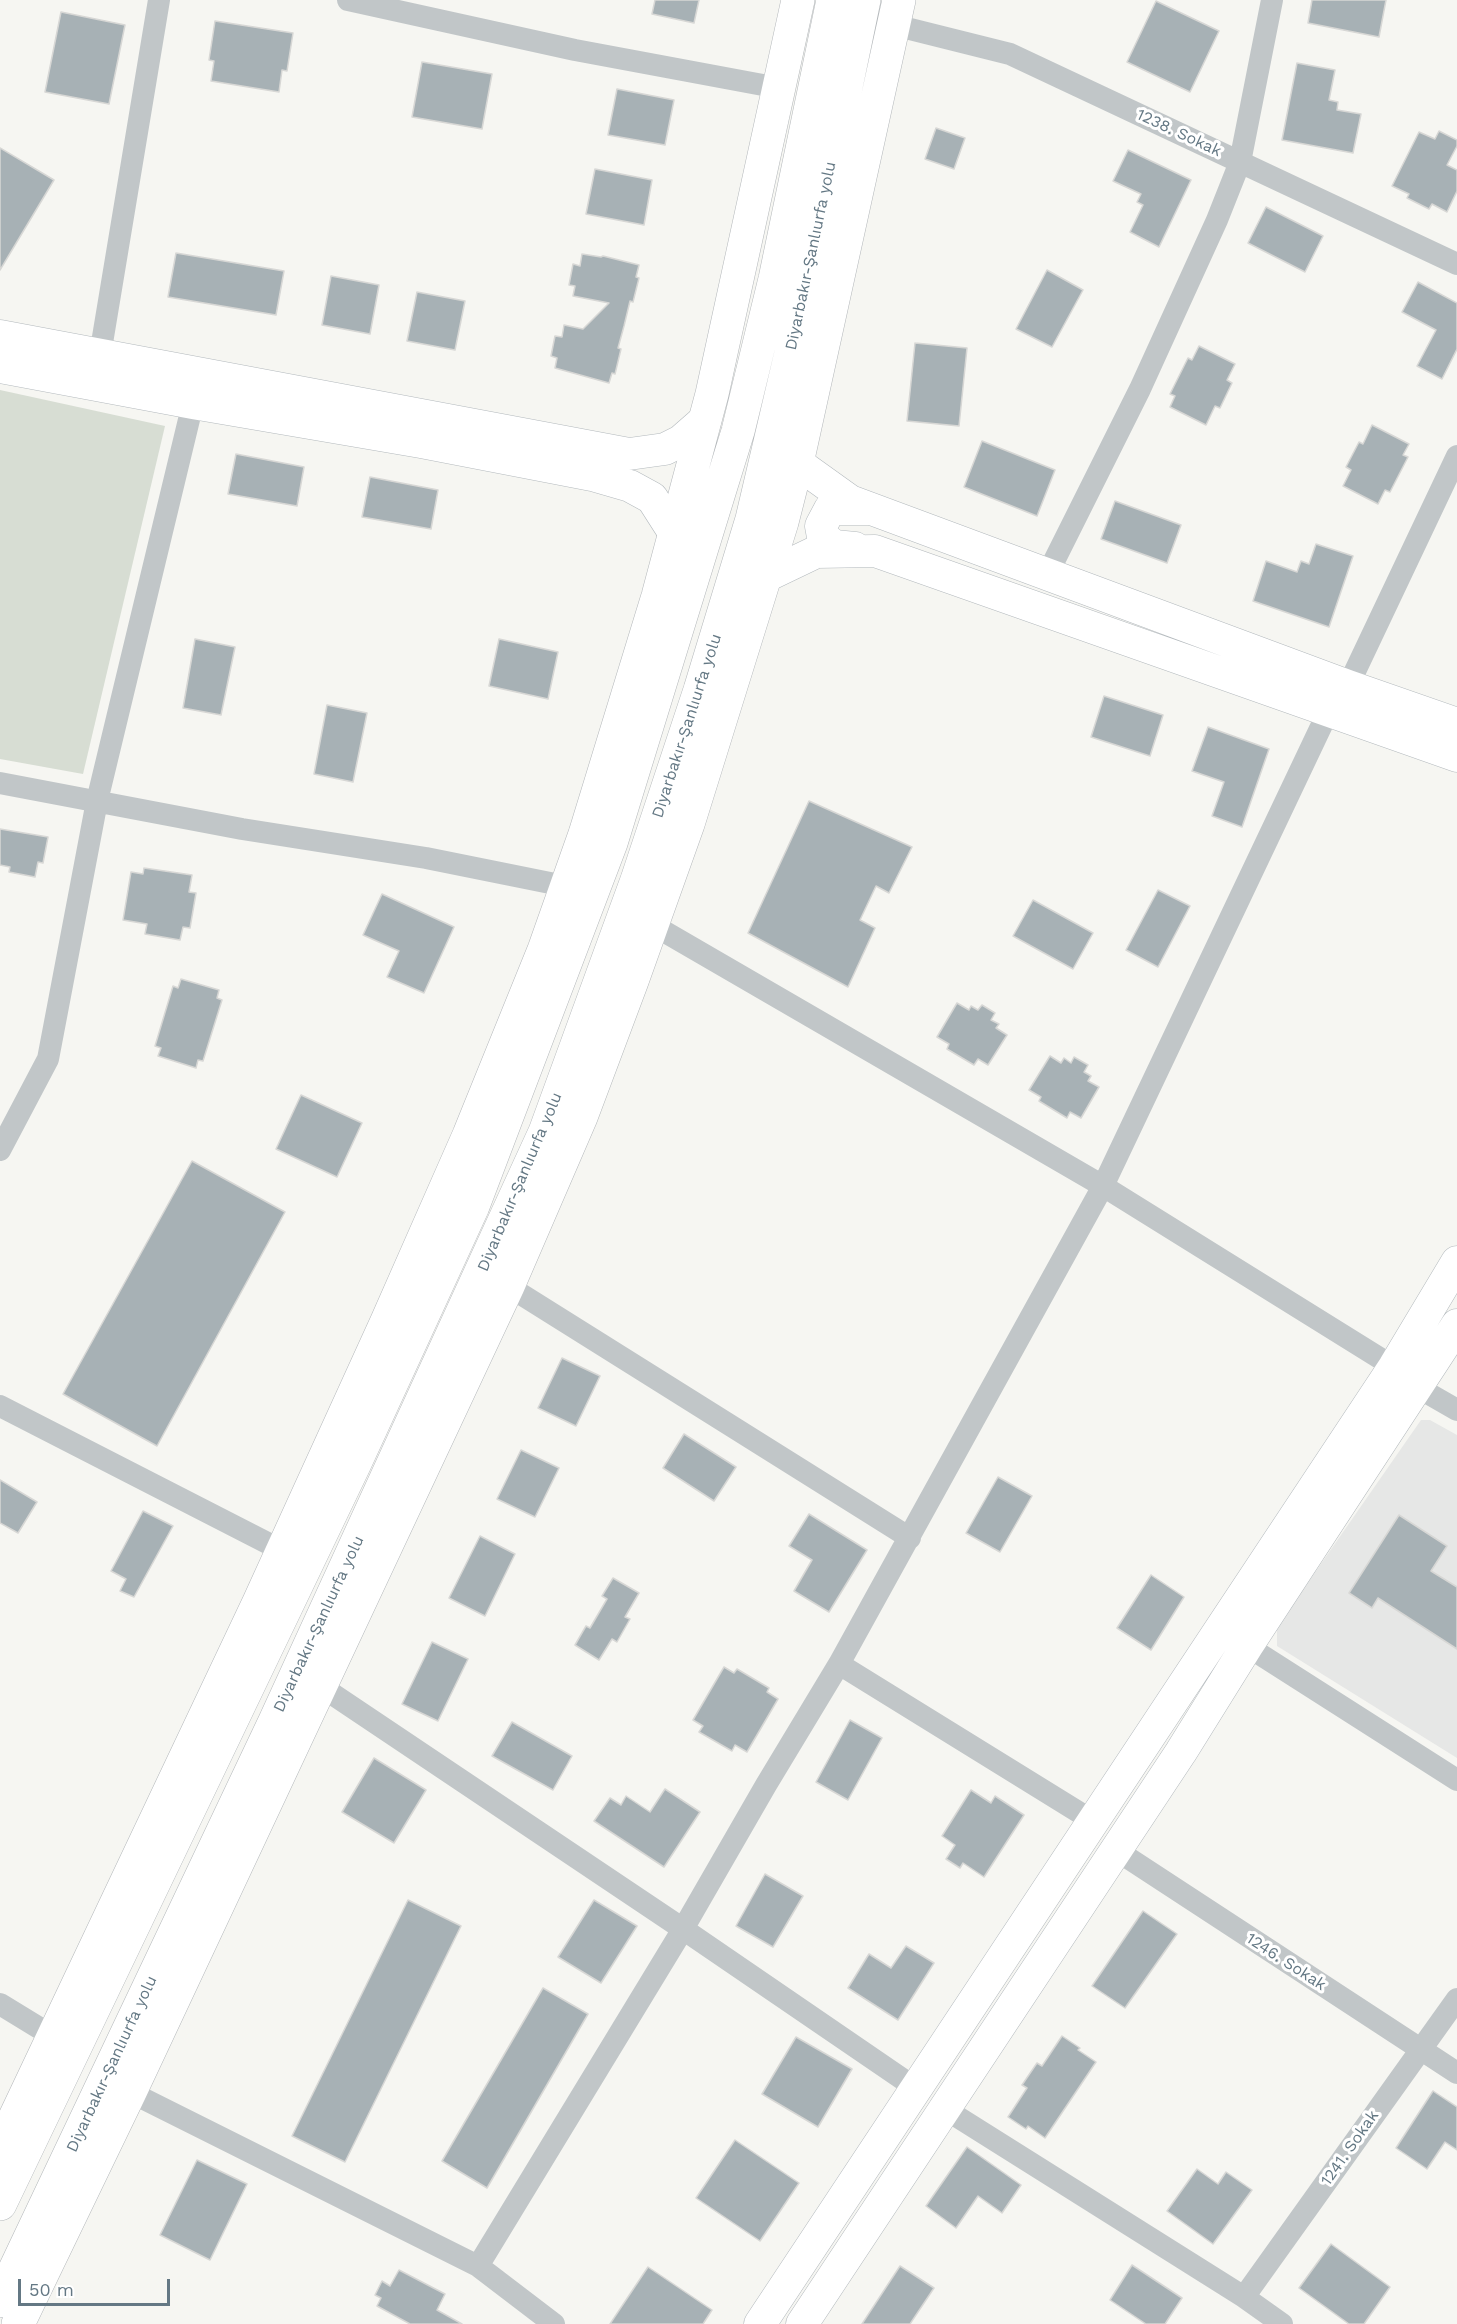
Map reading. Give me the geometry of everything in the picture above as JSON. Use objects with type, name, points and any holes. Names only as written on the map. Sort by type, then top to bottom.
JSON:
[{"type":"highway","points":[[0,2149],[283,1551],[469,1134],[544,950],[588,823],[675,534],[705,420],[798,0]]},
{"type":"highway","name":"Diyarbakır-Şanlıurfa yolu","points":[[0,2204],[355,1463],[473,1206],[611,843],[738,431],[775,279],[834,0]]},
{"type":"highway","name":"Diyarbakır-Şanlıurfa yolu","points":[[0,2301],[275,1721],[545,1132],[637,880],[700,690],[752,519],[791,353],[864,0]]},
{"type":"highway","points":[[18,2324],[130,2092],[508,1286],[581,1118],[688,824],[766,576],[797,463],[896,13]]},
{"type":"main road","points":[[0,336],[629,454],[665,449],[681,441],[705,420]]},
{"type":"main road","points":[[0,367],[592,475],[630,486],[652,498],[675,534]]},
{"type":"main road","points":[[797,463],[850,501],[1348,686],[1457,724]]},
{"type":"main road","points":[[877,510],[830,509],[821,526],[823,537],[834,546],[875,551],[1457,756]]},
{"type":"main road","points":[[766,576],[816,552],[875,551]]},
{"type":"main road","points":[[760,2324],[1394,1367],[1457,1262]]},
{"type":"main road","points":[[802,2324],[1116,1850],[1457,1325]]},
{"type":"street","points":[[100,355],[159,0]]},
{"type":"street","points":[[348,0],[575,50],[779,88]]},
{"type":"street","points":[[1047,575],[1140,389],[1217,220],[1240,162],[1272,0]]},
{"type":"street","name":"1238. Sokak","points":[[896,13],[1010,54],[1457,264]]},
{"type":"street","points":[[0,1150],[48,1059],[97,801],[193,403]]},
{"type":"street","points":[[1348,686],[1457,456]]},
{"type":"street","points":[[478,2266],[683,1929],[839,1664],[1103,1186],[1328,712]]},
{"type":"street","points":[[0,783],[242,829],[426,858],[565,886]]},
{"type":"street","points":[[653,925],[1103,1186],[1394,1367]]},
{"type":"street","points":[[508,1286],[910,1538]]},
{"type":"street","points":[[1417,1387],[1457,1410]]},
{"type":"street","points":[[0,1406],[283,1551]]},
{"type":"street","points":[[1247,1646],[1457,1780]]},
{"type":"street","points":[[839,1664],[1093,1821]]},
{"type":"street","points":[[319,1685],[917,2089]]},
{"type":"street","name":"1246. Sokak","points":[[1116,1850],[1457,2073]]},
{"type":"street","name":"1241. Sokak","points":[[1244,2297],[1457,1999]]},
{"type":"street","points":[[0,2004],[54,2037]]},
{"type":"street","points":[[130,2092],[478,2266],[554,2324]]},
{"type":"street","points":[[945,2109],[1244,2297],[1282,2324]]},
{"type":"shaded area","points":[[0,390],[165,426],[83,774],[0,759]]},
{"type":"shaded area","points":[[1421,1420],[1430,1420],[1457,1435],[1457,1758],[1277,1646],[1277,1627]]},
{"type":"building","points":[[655,0],[699,0],[694,23],[652,14]]},
{"type":"building","points":[[1312,0],[1386,0],[1379,37],[1308,23]]},
{"type":"building","points":[[1156,1],[1219,31],[1190,92],[1127,62]]},
{"type":"building","points":[[61,12],[125,25],[109,104],[45,92]]},
{"type":"building","points":[[215,21],[293,33],[287,71],[282,70],[279,92],[211,81],[214,61],[209,60]]},
{"type":"building","points":[[422,62],[492,74],[482,129],[412,117]]},
{"type":"building","points":[[1297,63],[1335,70],[1329,100],[1338,102],[1337,110],[1361,114],[1353,153],[1282,140]]},
{"type":"building","points":[[617,89],[674,100],[665,145],[608,135]]},
{"type":"building","points":[[936,128],[965,138],[954,169],[925,159]]},
{"type":"building","points":[[1439,131],[1457,140],[1457,146],[1447,165],[1457,170],[1457,191],[1447,212],[1432,204],[1429,209],[1407,198],[1409,194],[1392,186],[1419,132],[1435,139]]},
{"type":"building","points":[[0,148],[54,180],[0,270]]},
{"type":"building","points":[[1128,150],[1191,180],[1159,247],[1130,232],[1143,205],[1137,202],[1141,194],[1113,181]]},
{"type":"building","points":[[595,169],[652,180],[644,225],[586,214]]},
{"type":"building","points":[[1266,207],[1323,236],[1305,272],[1248,243]]},
{"type":"building","points":[[176,253],[284,271],[276,315],[168,297]]},
{"type":"building","points":[[582,254],[603,256],[639,265],[636,277],[639,278],[633,302],[630,301],[618,348],[621,349],[615,374],[612,373],[609,383],[555,368],[557,358],[551,356],[555,336],[562,337],[564,325],[583,329],[609,303],[573,296],[575,286],[569,285],[573,264],[580,266]]},
{"type":"building","points":[[1047,270],[1083,290],[1052,347],[1016,329]]},
{"type":"building","points":[[331,276],[379,285],[370,334],[322,325]]},
{"type":"building","points":[[1418,282],[1457,303],[1457,349],[1442,379],[1417,366],[1436,330],[1402,312]]},
{"type":"building","points":[[417,292],[465,301],[455,350],[407,341]]},
{"type":"building","points":[[915,343],[967,348],[959,426],[907,421]]},
{"type":"building","points":[[1199,346],[1235,364],[1227,380],[1232,383],[1220,408],[1215,406],[1206,425],[1170,407],[1175,396],[1170,394],[1188,358],[1192,360]]},
{"type":"building","points":[[1372,425],[1409,444],[1403,455],[1408,457],[1390,492],[1385,490],[1378,504],[1343,486],[1351,470],[1346,467],[1359,442],[1363,444]]},
{"type":"building","points":[[982,441],[1055,470],[1037,516],[964,487]]},
{"type":"building","points":[[236,454],[304,467],[297,506],[228,494]]},
{"type":"building","points":[[370,477],[438,490],[431,529],[362,517]]},
{"type":"building","points":[[1115,501],[1181,525],[1167,563],[1101,539]]},
{"type":"building","points":[[1316,544],[1353,556],[1329,627],[1253,601],[1266,561],[1297,572],[1301,561],[1309,564]]},
{"type":"building","points":[[195,639],[235,647],[221,715],[183,708]]},
{"type":"building","points":[[499,639],[558,652],[548,699],[489,686]]},
{"type":"building","points":[[1104,696],[1163,715],[1150,756],[1091,737]]},
{"type":"building","points":[[327,705],[367,713],[353,782],[314,774]]},
{"type":"building","points":[[1208,727],[1269,749],[1242,827],[1212,816],[1224,782],[1192,771]]},
{"type":"building","points":[[809,801],[912,847],[889,893],[876,886],[860,920],[875,928],[848,987],[748,933]]},
{"type":"building","points":[[0,829],[48,837],[43,863],[38,862],[35,877],[9,872],[10,867],[0,865]]},
{"type":"building","points":[[144,868],[192,875],[189,892],[196,893],[190,928],[183,927],[180,940],[145,934],[147,924],[123,920],[131,872],[143,874]]},
{"type":"building","points":[[1158,890],[1190,906],[1158,967],[1126,950]]},
{"type":"building","points":[[382,894],[454,927],[424,993],[387,977],[399,951],[363,935]]},
{"type":"building","points":[[1033,900],[1093,933],[1073,969],[1013,936]]},
{"type":"building","points":[[181,979],[219,990],[217,998],[222,1000],[203,1061],[198,1060],[196,1068],[158,1056],[161,1048],[155,1046],[173,986],[178,988]]},
{"type":"building","points":[[957,1003],[969,1010],[971,1006],[978,1010],[982,1005],[995,1013],[991,1020],[999,1024],[996,1028],[1007,1035],[988,1065],[978,1059],[974,1065],[947,1049],[949,1044],[937,1037]]},
{"type":"building","points":[[1050,1056],[1061,1063],[1064,1058],[1071,1063],[1074,1057],[1088,1065],[1084,1072],[1091,1076],[1088,1081],[1099,1087],[1081,1118],[1070,1112],[1067,1118],[1039,1101],[1041,1097],[1029,1090]]},
{"type":"building","points":[[301,1095],[362,1123],[337,1177],[276,1149]]},
{"type":"building","points":[[192,1161],[285,1212],[157,1446],[63,1394]]},
{"type":"building","points":[[562,1358],[600,1376],[576,1426],[538,1408]]},
{"type":"building","points":[[684,1434],[736,1467],[714,1501],[663,1468]]},
{"type":"building","points":[[521,1450],[559,1468],[535,1517],[497,1499]]},
{"type":"building","points":[[998,1477],[1032,1496],[1000,1552],[966,1533]]},
{"type":"building","points":[[0,1480],[37,1502],[18,1533],[0,1523]]},
{"type":"building","points":[[143,1511],[173,1526],[134,1597],[120,1591],[126,1579],[111,1571]]},
{"type":"building","points":[[809,1514],[867,1550],[829,1612],[794,1591],[812,1560],[789,1546]]},
{"type":"building","points":[[1399,1515],[1447,1546],[1431,1571],[1457,1587],[1457,1649],[1378,1598],[1372,1608],[1349,1593]]},
{"type":"building","points":[[480,1536],[515,1554],[485,1616],[449,1598]]},
{"type":"building","points":[[1151,1575],[1184,1597],[1151,1650],[1117,1628]]},
{"type":"building","points":[[613,1578],[639,1593],[625,1617],[630,1619],[617,1642],[612,1639],[599,1660],[575,1645],[586,1626],[590,1628],[607,1599],[602,1596]]},
{"type":"building","points":[[432,1642],[468,1659],[438,1721],[402,1704]]},
{"type":"building","points":[[724,1667],[734,1673],[737,1669],[769,1688],[767,1692],[778,1699],[747,1752],[735,1745],[732,1751],[699,1732],[703,1726],[693,1720]]},
{"type":"building","points":[[850,1720],[882,1738],[848,1800],[816,1782]]},
{"type":"building","points":[[512,1722],[572,1756],[553,1790],[492,1756]]},
{"type":"building","points":[[374,1758],[426,1790],[394,1843],[342,1812]]},
{"type":"building","points":[[665,1789],[700,1812],[664,1867],[594,1821],[610,1798],[621,1805],[626,1796],[650,1812]]},
{"type":"building","points":[[971,1790],[991,1803],[995,1796],[1024,1815],[984,1877],[963,1863],[960,1868],[946,1859],[955,1845],[942,1836]]},
{"type":"building","points":[[765,1874],[803,1896],[773,1947],[736,1926]]},
{"type":"building","points":[[408,1900],[461,1926],[345,2162],[292,2136]]},
{"type":"building","points":[[594,1900],[637,1926],[601,1983],[558,1957]]},
{"type":"building","points":[[1143,1911],[1177,1934],[1125,2008],[1092,1986]]},
{"type":"building","points":[[906,1946],[934,1963],[898,2020],[848,1988],[869,1954],[891,1968]]},
{"type":"building","points":[[543,1988],[588,2014],[487,2188],[442,2161]]},
{"type":"building","points":[[1062,2036],[1096,2062],[1045,2138],[1028,2126],[1026,2129],[1008,2117],[1027,2088],[1022,2085],[1037,2063],[1042,2066]]},
{"type":"building","points":[[796,2037],[852,2069],[818,2127],[762,2094]]},
{"type":"building","points":[[1433,2091],[1457,2107],[1457,2150],[1445,2142],[1427,2169],[1396,2148]]},
{"type":"building","points":[[735,2140],[799,2183],[760,2241],[696,2198]]},
{"type":"building","points":[[967,2147],[1021,2185],[1002,2213],[978,2196],[956,2228],[926,2206]]},
{"type":"building","points":[[197,2160],[247,2184],[210,2260],[160,2235]]},
{"type":"building","points":[[1197,2169],[1218,2184],[1226,2172],[1252,2190],[1213,2244],[1167,2211]]},
{"type":"building","points":[[1331,2244],[1390,2287],[1364,2324],[1349,2324],[1299,2288]]},
{"type":"building","points":[[1132,2265],[1182,2298],[1165,2324],[1146,2324],[1110,2300]]},
{"type":"building","points":[[900,2266],[934,2288],[910,2324],[862,2324]]},
{"type":"building","points":[[648,2267],[712,2310],[703,2324],[610,2324]]},
{"type":"building","points":[[399,2270],[445,2294],[437,2310],[462,2324],[410,2324],[377,2306],[381,2298],[375,2295],[382,2281],[390,2286]]}]
